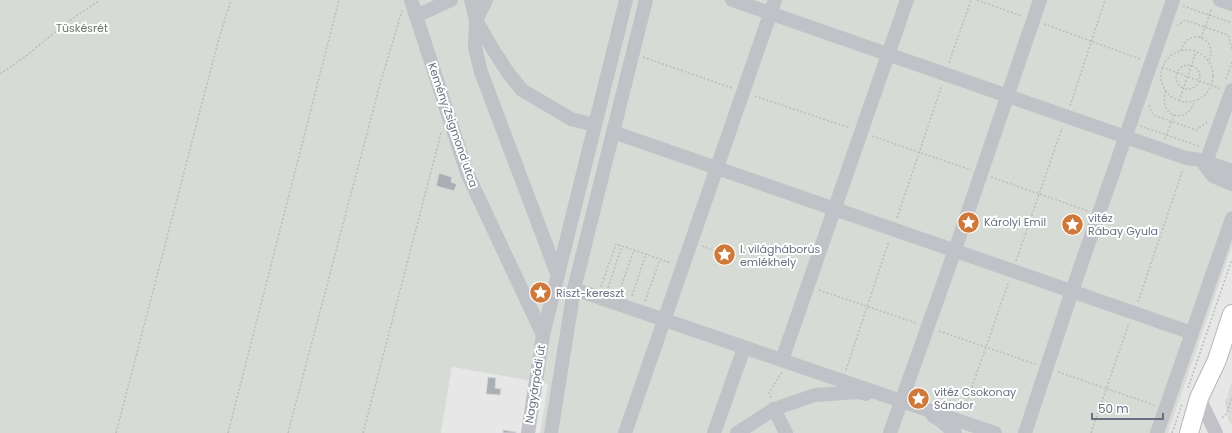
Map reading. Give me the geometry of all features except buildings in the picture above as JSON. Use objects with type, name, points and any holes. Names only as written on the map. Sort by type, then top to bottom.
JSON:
[{"type":"main road","points":[[1189,433],[1190,396],[1217,360],[1229,331],[1232,314]]},
{"type":"street","name":"Kemény Zsigmond utca","points":[[411,0],[467,173],[543,335]]},
{"type":"street","points":[[416,16],[451,0]]},
{"type":"street","points":[[471,0],[476,20],[475,47],[481,72],[558,276]]},
{"type":"street","points":[[476,20],[486,0]]},
{"type":"street","name":"Nagyárpádi út","points":[[528,433],[543,335],[626,0]]},
{"type":"street","points":[[551,433],[574,289],[646,0]]},
{"type":"street","points":[[732,0],[1186,158],[1204,157],[1232,171]]},
{"type":"street","points":[[624,433],[683,268],[775,0]]},
{"type":"street","points":[[785,361],[808,286],[907,0]]},
{"type":"street","points":[[890,433],[900,400],[954,250],[1040,0]]},
{"type":"street","points":[[1025,433],[1048,369],[1072,291],[1126,137],[1157,65],[1175,2]]},
{"type":"street","points":[[1216,3],[1232,4]]},
{"type":"street","points":[[476,20],[496,54],[522,90],[571,119],[595,125]]},
{"type":"street","points":[[1226,88],[1204,157],[1213,176],[1232,184]]},
{"type":"street","points":[[613,132],[1192,333]]},
{"type":"street","points":[[1157,433],[1232,218]]},
{"type":"street","points":[[574,289],[619,303],[744,348],[900,400],[957,427],[995,433]]},
{"type":"street","points":[[714,433],[744,348]]},
{"type":"street","points":[[737,433],[774,408],[815,395],[858,392],[900,400]]},
{"type":"street","points":[[1190,396],[1216,433]]},
{"type":"street","points":[[774,408],[786,433]]},
{"type":"path","points":[[0,74],[26,56],[66,23],[100,0]]},
{"type":"path","points":[[116,433],[217,46],[231,0]]},
{"type":"path","points":[[228,433],[339,0]]},
{"type":"path","points":[[842,380],[971,0]]},
{"type":"path","points":[[977,0],[1033,19],[1211,86],[1226,88],[1232,62]]},
{"type":"path","points":[[957,427],[1013,270],[1105,0]]},
{"type":"path","points":[[1175,2],[1232,23]]},
{"type":"path","points":[[1201,38],[1216,3]]},
{"type":"path","points":[[288,433],[376,100],[402,11]]},
{"type":"path","points":[[1173,29],[1185,20],[1228,35],[1232,49]]},
{"type":"path","points":[[1181,51],[1184,42],[1188,39],[1192,37],[1201,38],[1209,43],[1211,48],[1211,57],[1208,62]]},
{"type":"path","points":[[1187,50],[1196,52],[1204,57],[1213,73],[1211,86],[1204,96],[1194,102],[1179,101],[1170,96],[1166,91],[1157,65],[1181,51],[1187,50]]},
{"type":"path","points":[[1179,101],[1196,52]]},
{"type":"path","points":[[1185,65],[1191,66],[1199,73],[1199,81],[1194,87],[1183,88],[1177,81],[1177,73],[1185,65]]},
{"type":"path","points":[[1166,91],[1163,101],[1164,106],[1174,115],[1179,116],[1187,114],[1191,111],[1194,102]]},
{"type":"path","points":[[1148,103],[1153,115],[1196,130],[1212,119]]},
{"type":"path","points":[[1162,149],[1174,115]]},
{"type":"path","points":[[363,433],[441,132],[449,118]]},
{"type":"path","points":[[1136,125],[1167,135],[1204,157]]},
{"type":"path","points":[[1090,433],[1186,158]]},
{"type":"path","points":[[691,242],[725,255]]},
{"type":"path","points":[[619,303],[600,289],[616,244],[683,268]]},
{"type":"path","points":[[619,303],[622,246]]},
{"type":"path","points":[[619,303],[634,250]]},
{"type":"path","points":[[619,303],[646,254]]},
{"type":"path","points":[[619,303],[660,259]]},
{"type":"path","points":[[1172,433],[1190,396],[1232,259]]},
{"type":"path","points":[[808,286],[1166,409]]},
{"type":"path","points":[[774,408],[769,393],[785,361]]},
{"type":"shaded area","points":[[1232,247],[1232,433],[1168,433]]},
{"type":"shaded area","points":[[452,367],[548,384],[540,433],[441,433]]},
{"type":"green space","name":"Tüskésrét","points":[[0,0],[1232,0],[1232,247],[1168,433],[540,433],[548,384],[452,367],[441,433],[0,433]]},
{"type":"green space","points":[[1232,381],[1232,424],[1229,422],[1225,403]]},
{"type":"place","name":"Károlyi Emil","points":[[968,222]]},
{"type":"place","name":"vitéz Rábay Gyula","points":[[1073,224]]},
{"type":"place","name":"I. világháborús emlékhely","points":[[725,255]]},
{"type":"place","name":"Riszt-kereszt","points":[[541,293]]},
{"type":"place","name":"vitéz Csokonay Sándor","points":[[919,398]]}]
